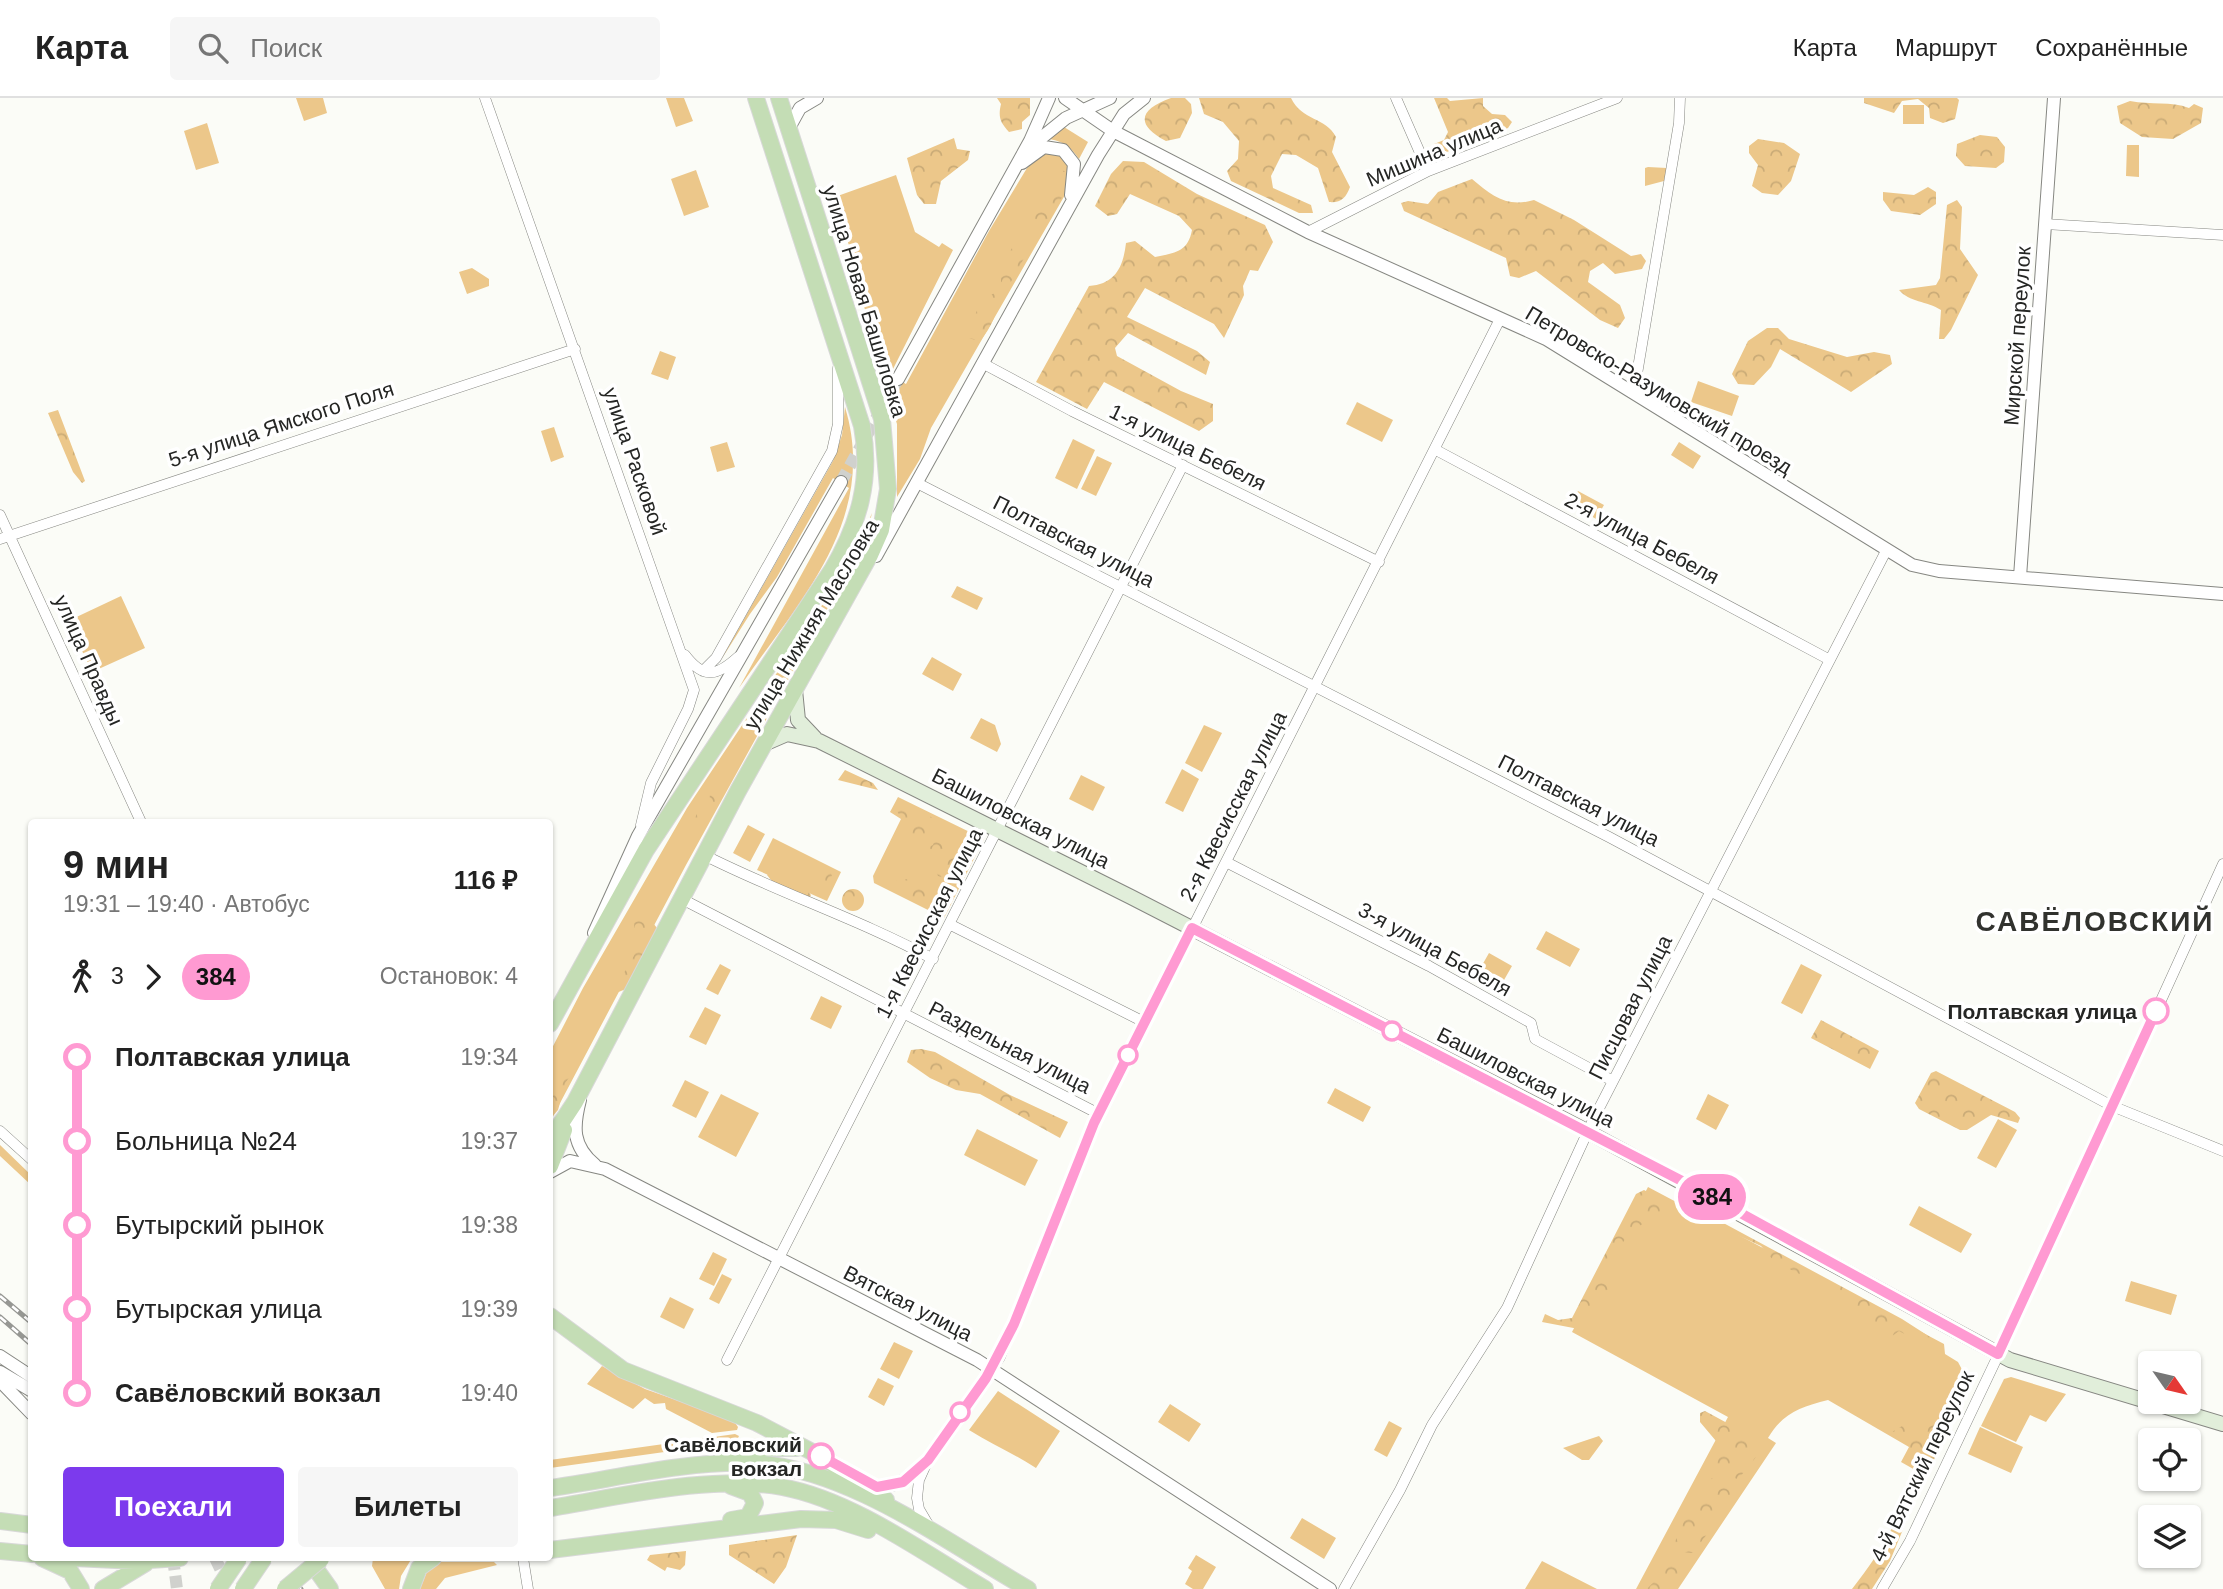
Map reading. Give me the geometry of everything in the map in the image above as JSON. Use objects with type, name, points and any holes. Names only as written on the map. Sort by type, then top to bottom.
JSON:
[{"type":"main road","name":"улица Новая Башиловка","points":[[756,98],[837,343]]},
{"type":"main road","name":"улица Новая Башиловка","points":[[779,98],[881,419],[886,444],[888,489],[881,530],[849,597]]},
{"type":"main road","name":"улица Нижняя Масловка","points":[[553,1018],[586,955],[662,827],[832,570],[855,524],[867,474],[866,449],[837,343]]},
{"type":"main road","name":"улица Нижняя Масловка","points":[[553,1135],[585,1084],[680,898],[764,744],[849,597]]},
{"type":"main road","name":"Башиловская улица","points":[[795,690],[798,720],[819,741]]},
{"type":"main road","name":"Башиловская улица","points":[[764,744],[787,734],[819,741],[1192,928],[1588,1132],[2017,1363],[2223,1424]]},
{"type":"main road","points":[[553,1158],[575,1102]]},
{"type":"main road","points":[[553,1318],[623,1370],[738,1415],[816,1454],[865,1483],[909,1520]]},
{"type":"main road","points":[[690,1468],[758,1448],[789,1447],[816,1454]]},
{"type":"main road","points":[[553,1489],[690,1468],[751,1463],[788,1468],[848,1488],[1028,1589]]},
{"type":"main road","points":[[553,1508],[718,1484],[751,1483],[792,1489],[844,1509],[901,1539],[978,1586]]},
{"type":"main road","points":[[553,1540],[742,1518],[751,1514],[755,1503],[750,1493],[718,1484]]},
{"type":"main road","points":[[553,1550],[801,1519],[836,1520],[901,1539]]},
{"type":"main road","points":[[0,1521],[28,1524]]},
{"type":"main road","points":[[0,1551],[28,1554]]},
{"type":"main road","points":[[47,1561],[69,1571],[81,1589]]},
{"type":"main road","points":[[103,1589],[135,1568],[155,1561]]},
{"type":"main road","points":[[218,1589],[237,1561]]},
{"type":"main road","points":[[243,1589],[262,1561]]},
{"type":"main road","points":[[412,1588],[419,1568],[429,1561]]},
{"type":"main road","points":[[285,1589],[320,1563],[330,1589]]},
{"type":"street","name":"улица Расковой","points":[[485,98],[694,690],[693,698],[652,783],[638,836]]},
{"type":"street","points":[[789,128],[794,115],[817,98]]},
{"type":"street","points":[[1030,141],[1037,114],[1037,98]]},
{"type":"street","points":[[898,379],[1030,141],[1049,98]]},
{"type":"street","name":"Петровско-Разумовский проезд","points":[[1065,98],[1113,131],[1308,232],[1546,340],[1886,551],[1925,569],[2223,594]]},
{"type":"street","points":[[1023,153],[1048,130],[1110,98]]},
{"type":"street","name":"улица Нижняя Масловка","points":[[849,597],[870,567],[1113,131],[1124,114],[1144,98]]},
{"type":"street","points":[[1396,98],[1428,172]]},
{"type":"street","name":"Мишина улица","points":[[1308,232],[1428,172],[1617,98]]},
{"type":"street","points":[[1631,392],[1636,380],[1679,123],[1680,98]]},
{"type":"street","name":"Мирской переулок","points":[[2020,577],[2054,98]]},
{"type":"street","points":[[1008,179],[1037,150],[1050,146],[1063,150],[1074,164],[1068,209]]},
{"type":"street","points":[[2045,224],[2223,235]]},
{"type":"street","name":"2-я Квесисская улица","points":[[939,1537],[919,1509],[919,1480],[928,1460],[992,1369],[1024,1299],[1099,1114],[1436,450],[1500,318]]},
{"type":"street","points":[[679,646],[691,664],[703,671],[716,658],[832,451],[839,407],[837,343]]},
{"type":"street","name":"5-я улица Ямского Поля","points":[[0,539],[575,349]]},
{"type":"street","name":"1-я улица Бебеля","points":[[982,363],[1379,562]]},
{"type":"street","name":"2-я улица Бебеля","points":[[1436,450],[1830,660]]},
{"type":"street","name":"1-я Квесисская улица","points":[[727,1360],[951,925],[1183,465]]},
{"type":"street","name":"улица Нижняя Масловка","points":[[586,955],[611,889],[638,836],[841,482]]},
{"type":"street","name":"Полтавская улица","points":[[917,483],[1317,685],[1711,891],[2112,1106],[2223,1151]]},
{"type":"street","name":"улица Правды","points":[[0,515],[140,819]]},
{"type":"street","name":"Писцовая улица","points":[[1344,1589],[1433,1425],[1507,1308],[1613,1082],[1886,551]]},
{"type":"street","name":"улица Нижняя Масловка","points":[[703,671],[719,672],[746,650]]},
{"type":"street","points":[[704,855],[746,877],[841,915],[933,959]]},
{"type":"street","name":"3-я улица Бебеля","points":[[1226,862],[1429,965],[1531,1023],[1535,1039],[1613,1082]]},
{"type":"street","name":"4-й Вятский переулок","points":[[1882,1589],[1910,1541],[1998,1354],[2223,864]]},
{"type":"street","name":"Раздельная улица","points":[[680,898],[1099,1114]]},
{"type":"street","points":[[951,925],[1144,1022]]},
{"type":"street","name":"Вятская улица","points":[[585,1084],[576,1117],[576,1139],[582,1153],[595,1165],[992,1369],[1330,1589]]},
{"type":"street","points":[[0,1131],[28,1156]]},
{"type":"street","name":"Вятская улица","points":[[553,1170],[570,1161],[595,1165]]},
{"type":"street","points":[[0,1356],[28,1374]]},
{"type":"street","points":[[0,1372],[28,1389]]},
{"type":"street","points":[[0,1380],[28,1399]]},
{"type":"street","points":[[0,1380],[28,1410]]},
{"type":"street","name":"2-я Квесисская улица","points":[[788,1468],[820,1470],[877,1487],[894,1486],[911,1476],[928,1460]]},
{"type":"street","points":[[523,1561],[528,1589]]},
{"type":"street","points":[[125,1589],[135,1568]]},
{"type":"green space","points":[[296,98],[323,98],[327,113],[304,121]]},
{"type":"green space","points":[[666,98],[684,98],[693,121],[676,127]]},
{"type":"green space","points":[[997,98],[1030,98],[1030,115],[1022,122],[1022,129],[1009,132],[1001,119],[1001,104]]},
{"type":"green space","points":[[1171,98],[1185,98],[1191,104],[1192,113],[1180,138],[1166,141],[1149,129],[1145,117],[1153,107]]},
{"type":"green space","points":[[1199,98],[1291,98],[1301,111],[1326,126],[1336,137],[1332,152],[1350,187],[1347,194],[1340,201],[1329,202],[1318,168],[1296,155],[1282,154],[1271,176],[1273,188],[1311,205],[1313,213],[1299,213],[1231,181],[1227,171],[1238,159],[1239,141],[1223,122],[1204,114]]},
{"type":"green space","points":[[1434,98],[1447,98],[1450,101],[1483,98],[1483,106],[1492,114],[1505,115],[1512,122],[1508,128],[1434,157],[1431,149],[1434,144],[1444,140],[1448,132]]},
{"type":"green space","points":[[1864,98],[1957,98],[1959,100],[1955,119],[1943,123],[1930,118],[1929,108],[1918,99],[1902,101],[1894,113],[1864,103]]},
{"type":"green space","points":[[2130,101],[2189,108],[2194,104],[2203,108],[2201,123],[2173,139],[2142,137],[2120,123],[2117,106]]},
{"type":"green space","points":[[1903,105],[1924,105],[1924,124],[1903,124]]},
{"type":"green space","points":[[207,123],[219,163],[196,170],[184,131]]},
{"type":"green space","points":[[1064,127],[1088,142],[1079,159],[1065,144],[1045,139]]},
{"type":"green space","points":[[1980,135],[1997,137],[2005,147],[2004,162],[1996,168],[1965,166],[1956,156],[1957,144]]},
{"type":"green space","points":[[954,138],[957,149],[970,151],[968,160],[941,181],[936,204],[924,204],[917,195],[907,158]]},
{"type":"green space","points":[[1758,139],[1784,143],[1800,154],[1791,181],[1778,195],[1762,193],[1752,186],[1758,165],[1749,153],[1749,146]]},
{"type":"green space","points":[[2127,145],[2139,145],[2139,177],[2126,176]]},
{"type":"green space","points":[[1041,153],[1058,153],[1070,162],[1069,188],[931,428],[920,459],[897,497],[897,424],[883,380],[890,375],[906,384],[989,231],[1027,168]]},
{"type":"green space","points":[[1123,161],[1144,162],[1197,194],[1265,225],[1273,242],[1258,271],[1250,270],[1243,286],[1244,295],[1224,338],[1214,324],[1145,288],[1127,317],[1197,351],[1210,362],[1206,375],[1128,333],[1115,348],[1117,356],[1181,391],[1213,404],[1213,421],[1199,431],[1104,382],[1087,409],[1036,382],[1089,286],[1105,282],[1120,267],[1126,243],[1135,241],[1155,257],[1180,250],[1190,237],[1192,230],[1179,216],[1130,194],[1117,214],[1108,216],[1095,206],[1111,174]]},
{"type":"green space","points":[[1645,168],[1667,168],[1664,181],[1645,186]]},
{"type":"green space","points":[[696,170],[709,207],[684,216],[671,179]]},
{"type":"green space","points":[[1061,170],[1070,173],[1066,190],[1047,224],[1037,225],[1032,218],[1036,205],[1046,199],[1053,177]]},
{"type":"green space","points":[[896,175],[915,232],[939,247],[942,243],[953,250],[892,371],[883,363],[858,289],[860,276],[832,198]]},
{"type":"green space","points":[[1472,179],[1500,199],[1516,202],[1534,200],[1574,220],[1631,256],[1641,254],[1646,261],[1642,269],[1615,274],[1603,263],[1590,271],[1588,282],[1620,305],[1625,318],[1618,328],[1600,320],[1536,271],[1519,278],[1510,276],[1506,258],[1404,211],[1401,203],[1408,201],[1428,204],[1438,192]]},
{"type":"green space","points":[[1928,187],[1936,192],[1936,204],[1920,215],[1891,211],[1883,200],[1883,192],[1914,195]]},
{"type":"green space","points":[[1957,200],[1962,207],[1960,249],[1978,275],[1951,330],[1944,339],[1939,339],[1941,310],[1908,297],[1899,290],[1936,285],[1940,278],[1947,205]]},
{"type":"green space","points":[[1023,243],[1028,251],[1007,289],[1001,284],[1001,275],[1010,267],[1010,251],[1015,244]]},
{"type":"green space","points":[[472,268],[489,279],[489,286],[467,294],[459,272]]},
{"type":"green space","points":[[995,293],[1000,294],[999,301],[987,331],[980,341],[968,338],[983,300]]},
{"type":"green space","points":[[1767,328],[1778,328],[1789,339],[1847,357],[1874,352],[1890,355],[1892,364],[1851,392],[1780,349],[1771,367],[1754,385],[1738,384],[1732,374],[1748,341]]},
{"type":"green space","points":[[660,351],[676,357],[668,380],[651,374]]},
{"type":"green space","points":[[1698,381],[1739,396],[1732,416],[1691,402]]},
{"type":"green space","points":[[1357,402],[1393,420],[1382,442],[1346,424]]},
{"type":"green space","points":[[845,407],[853,448],[851,486],[842,523],[808,591],[739,688],[849,488],[833,478],[777,577],[721,660],[833,461],[842,435]]},
{"type":"green space","points":[[58,410],[85,481],[82,483],[73,472],[48,413]]},
{"type":"green space","points":[[554,427],[564,457],[551,462],[541,431]]},
{"type":"green space","points":[[1073,439],[1095,450],[1077,489],[1055,478]]},
{"type":"green space","points":[[727,442],[735,467],[717,472],[710,447]]},
{"type":"green space","points":[[1679,442],[1701,456],[1693,469],[1671,455]]},
{"type":"green space","points":[[1097,456],[1112,463],[1096,496],[1081,489]]},
{"type":"green space","points":[[1578,491],[1604,505],[1596,519],[1571,504]]},
{"type":"green space","points":[[872,513],[866,537],[853,562],[686,865],[553,1116],[553,1046],[583,988],[687,808],[852,560]]},
{"type":"green space","points":[[957,586],[983,598],[977,610],[951,597]]},
{"type":"green space","points":[[121,596],[145,648],[92,672],[68,621]]},
{"type":"green space","points":[[932,657],[962,674],[953,691],[922,674]]},
{"type":"green space","points":[[981,718],[995,725],[1001,744],[997,752],[970,738]]},
{"type":"green space","points":[[1204,725],[1222,733],[1202,772],[1185,763]]},
{"type":"green space","points":[[1182,769],[1199,779],[1183,812],[1165,803]]},
{"type":"green space","points":[[845,770],[873,783],[878,790],[838,780]]},
{"type":"green space","points":[[1081,775],[1105,787],[1093,811],[1069,799]]},
{"type":"green space","points":[[716,791],[718,801],[715,811],[708,820],[700,824],[695,818],[699,809],[709,809],[710,793]]},
{"type":"green space","points":[[898,797],[984,839],[944,918],[874,883],[873,876],[901,819],[890,812]]},
{"type":"green space","points":[[904,802],[949,827],[944,839],[945,846],[963,856],[965,864],[960,869],[954,870],[945,878],[938,876],[929,857],[919,857],[917,853],[933,845],[935,839],[929,834],[914,846],[905,835],[907,828],[897,811],[898,805]]},
{"type":"green space","points":[[748,825],[765,834],[750,862],[733,853]]},
{"type":"green space","points":[[773,838],[841,872],[827,901],[757,870]]},
{"type":"green space","points":[[801,865],[830,871],[832,876],[825,885],[817,884],[802,874]]},
{"type":"green space","points":[[772,869],[792,884],[801,884],[811,895],[809,899],[775,885],[767,875]]},
{"type":"green space","points":[[901,879],[922,883],[934,891],[946,909],[938,911],[896,889],[894,882]]},
{"type":"green space","points":[[853,889],[861,892],[864,900],[861,908],[853,911],[845,908],[842,900],[845,892]]},
{"type":"green space","points":[[2045,906],[2062,915],[2052,933],[2036,923]]},
{"type":"green space","points":[[643,913],[648,925],[653,923],[657,928],[626,989],[616,993],[615,985],[640,944],[627,939],[623,934],[634,928],[635,915]]},
{"type":"green space","points":[[1546,931],[1580,949],[1570,967],[1536,949]]},
{"type":"green space","points":[[1489,953],[1512,966],[1504,980],[1481,967]]},
{"type":"green space","points":[[720,964],[731,970],[718,995],[706,989]]},
{"type":"green space","points":[[1801,964],[1822,975],[1802,1014],[1781,1003]]},
{"type":"green space","points":[[821,996],[842,1006],[831,1029],[810,1019]]},
{"type":"green space","points":[[705,1007],[721,1015],[706,1045],[689,1037]]},
{"type":"green space","points":[[1821,1020],[1879,1051],[1870,1069],[1811,1038]]},
{"type":"green space","points":[[911,1050],[935,1052],[1010,1095],[1068,1122],[1060,1138],[980,1094],[956,1090],[930,1078],[907,1062]]},
{"type":"green space","points":[[579,1056],[580,1062],[566,1082],[558,1110],[553,1116],[553,1096],[559,1090],[556,1073],[569,1057]]},
{"type":"green space","points":[[1936,1071],[2015,1112],[2020,1118],[2018,1123],[1991,1115],[1967,1130],[1960,1130],[1919,1109],[1915,1103],[1931,1073]]},
{"type":"green space","points":[[685,1080],[709,1092],[696,1118],[672,1106]]},
{"type":"green space","points":[[1335,1088],[1371,1107],[1363,1122],[1327,1103]]},
{"type":"green space","points":[[721,1094],[759,1113],[736,1157],[698,1137]]},
{"type":"green space","points":[[1708,1094],[1729,1105],[1716,1130],[1696,1119]]},
{"type":"green space","points":[[1998,1119],[2017,1130],[1996,1168],[1977,1158]]},
{"type":"green space","points":[[977,1129],[1038,1160],[1025,1186],[964,1155]]},
{"type":"green space","points":[[0,1145],[28,1172],[28,1182],[0,1156]]},
{"type":"green space","points":[[1648,1187],[1944,1344],[1945,1354],[1958,1362],[1968,1381],[1924,1475],[1901,1462],[1909,1447],[1828,1400],[1809,1405],[1786,1417],[1768,1438],[1776,1443],[1678,1589],[1636,1589],[1728,1417],[1572,1332]]},
{"type":"green space","points":[[1644,1190],[1666,1202],[1690,1205],[1902,1319],[1930,1337],[1940,1353],[1899,1331],[1888,1339],[1867,1330],[1854,1311],[1828,1297],[1811,1280],[1774,1261],[1761,1246],[1685,1211],[1654,1217],[1631,1231],[1611,1259],[1607,1283],[1614,1301],[1605,1304],[1584,1330],[1542,1322],[1545,1314],[1558,1320],[1572,1318],[1636,1194]]},
{"type":"green space","points":[[1919,1206],[1972,1234],[1961,1253],[1909,1225]]},
{"type":"green space","points":[[713,1252],[727,1259],[714,1286],[699,1279]]},
{"type":"green space","points":[[722,1274],[732,1279],[719,1304],[709,1299]]},
{"type":"green space","points":[[2131,1281],[2177,1295],[2171,1315],[2125,1301]]},
{"type":"green space","points":[[670,1297],[694,1309],[684,1329],[660,1317]]},
{"type":"green space","points":[[894,1342],[913,1351],[899,1379],[880,1369]]},
{"type":"green space","points":[[602,1366],[645,1389],[733,1420],[737,1430],[712,1433],[666,1409],[665,1403],[654,1404],[645,1398],[633,1409],[587,1384]]},
{"type":"green space","points":[[2011,1377],[2066,1394],[2046,1422],[2030,1415],[2016,1442],[1981,1426],[2004,1379]]},
{"type":"green space","points":[[878,1378],[894,1386],[884,1406],[868,1397]]},
{"type":"green space","points":[[998,1391],[1060,1431],[1036,1468],[969,1430]]},
{"type":"green space","points":[[1170,1404],[1201,1424],[1189,1442],[1158,1422]]},
{"type":"green space","points":[[1705,1411],[1762,1442],[1764,1447],[1736,1479],[1732,1473],[1715,1464],[1716,1441],[1700,1422],[1700,1413]]},
{"type":"green space","points":[[1912,1420],[1935,1422],[1943,1433],[1934,1460],[1922,1470],[1910,1462],[1910,1439],[1894,1437],[1892,1432]]},
{"type":"green space","points":[[1389,1421],[1402,1428],[1387,1457],[1374,1450]]},
{"type":"green space","points":[[1980,1427],[2023,1447],[2011,1473],[1968,1454]]},
{"type":"green space","points":[[735,1434],[739,1436],[736,1442],[553,1468],[553,1460]]},
{"type":"green space","points":[[1599,1436],[1603,1441],[1589,1460],[1582,1460],[1563,1448]]},
{"type":"green space","points":[[1715,1477],[1736,1487],[1736,1495],[1693,1553],[1672,1551],[1696,1498],[1709,1480]]},
{"type":"green space","points":[[1918,1484],[1920,1488],[1890,1561],[1872,1589],[1852,1589],[1885,1541],[1898,1515],[1905,1486]]},
{"type":"green space","points":[[1302,1518],[1336,1538],[1324,1559],[1290,1538]]},
{"type":"green space","points":[[797,1535],[786,1567],[774,1584],[729,1555],[729,1545]]},
{"type":"green space","points":[[686,1551],[685,1565],[680,1570],[667,1567],[665,1571],[647,1560],[650,1555]]},
{"type":"green space","points":[[1196,1555],[1216,1567],[1203,1589],[1193,1589],[1185,1584],[1192,1571],[1188,1568]]},
{"type":"green space","points":[[373,1561],[410,1561],[401,1576],[399,1589],[385,1589],[372,1566]]},
{"type":"green space","points":[[1542,1561],[1597,1589],[1525,1589]]},
{"type":"green space","points":[[439,1562],[494,1562],[497,1565],[445,1578],[436,1589],[420,1589],[428,1569]]},
{"type":"green space","points":[[1676,1563],[1684,1568],[1668,1589],[1647,1589],[1671,1564]]},
{"type":"tunnel","points":[[841,482],[898,379]]},
{"type":"tunnel","points":[[173,1561],[177,1589]]},
{"type":"tunnel","points":[[216,1561],[230,1589]]},
{"type":"railway","points":[[0,1296],[28,1320]]},
{"type":"railway","points":[[0,1317],[28,1342]]},
{"type":"bus line","name":"384","points":[[821,1456],[865,1483],[877,1487],[894,1486],[903,1482],[928,1460],[986,1378],[1000,1357],[1014,1324],[1094,1123],[1192,928],[1682,1181],[1998,1354],[2156,1011]]},
{"type":"place","name":"Полтавская улица","points":[[2156,1011]]},
{"type":"place","name":"Савёловский вокзал","points":[[821,1456]]},
{"type":"district","name":"САВЁЛОВСКИЙ","points":[[2095,921]]}]
